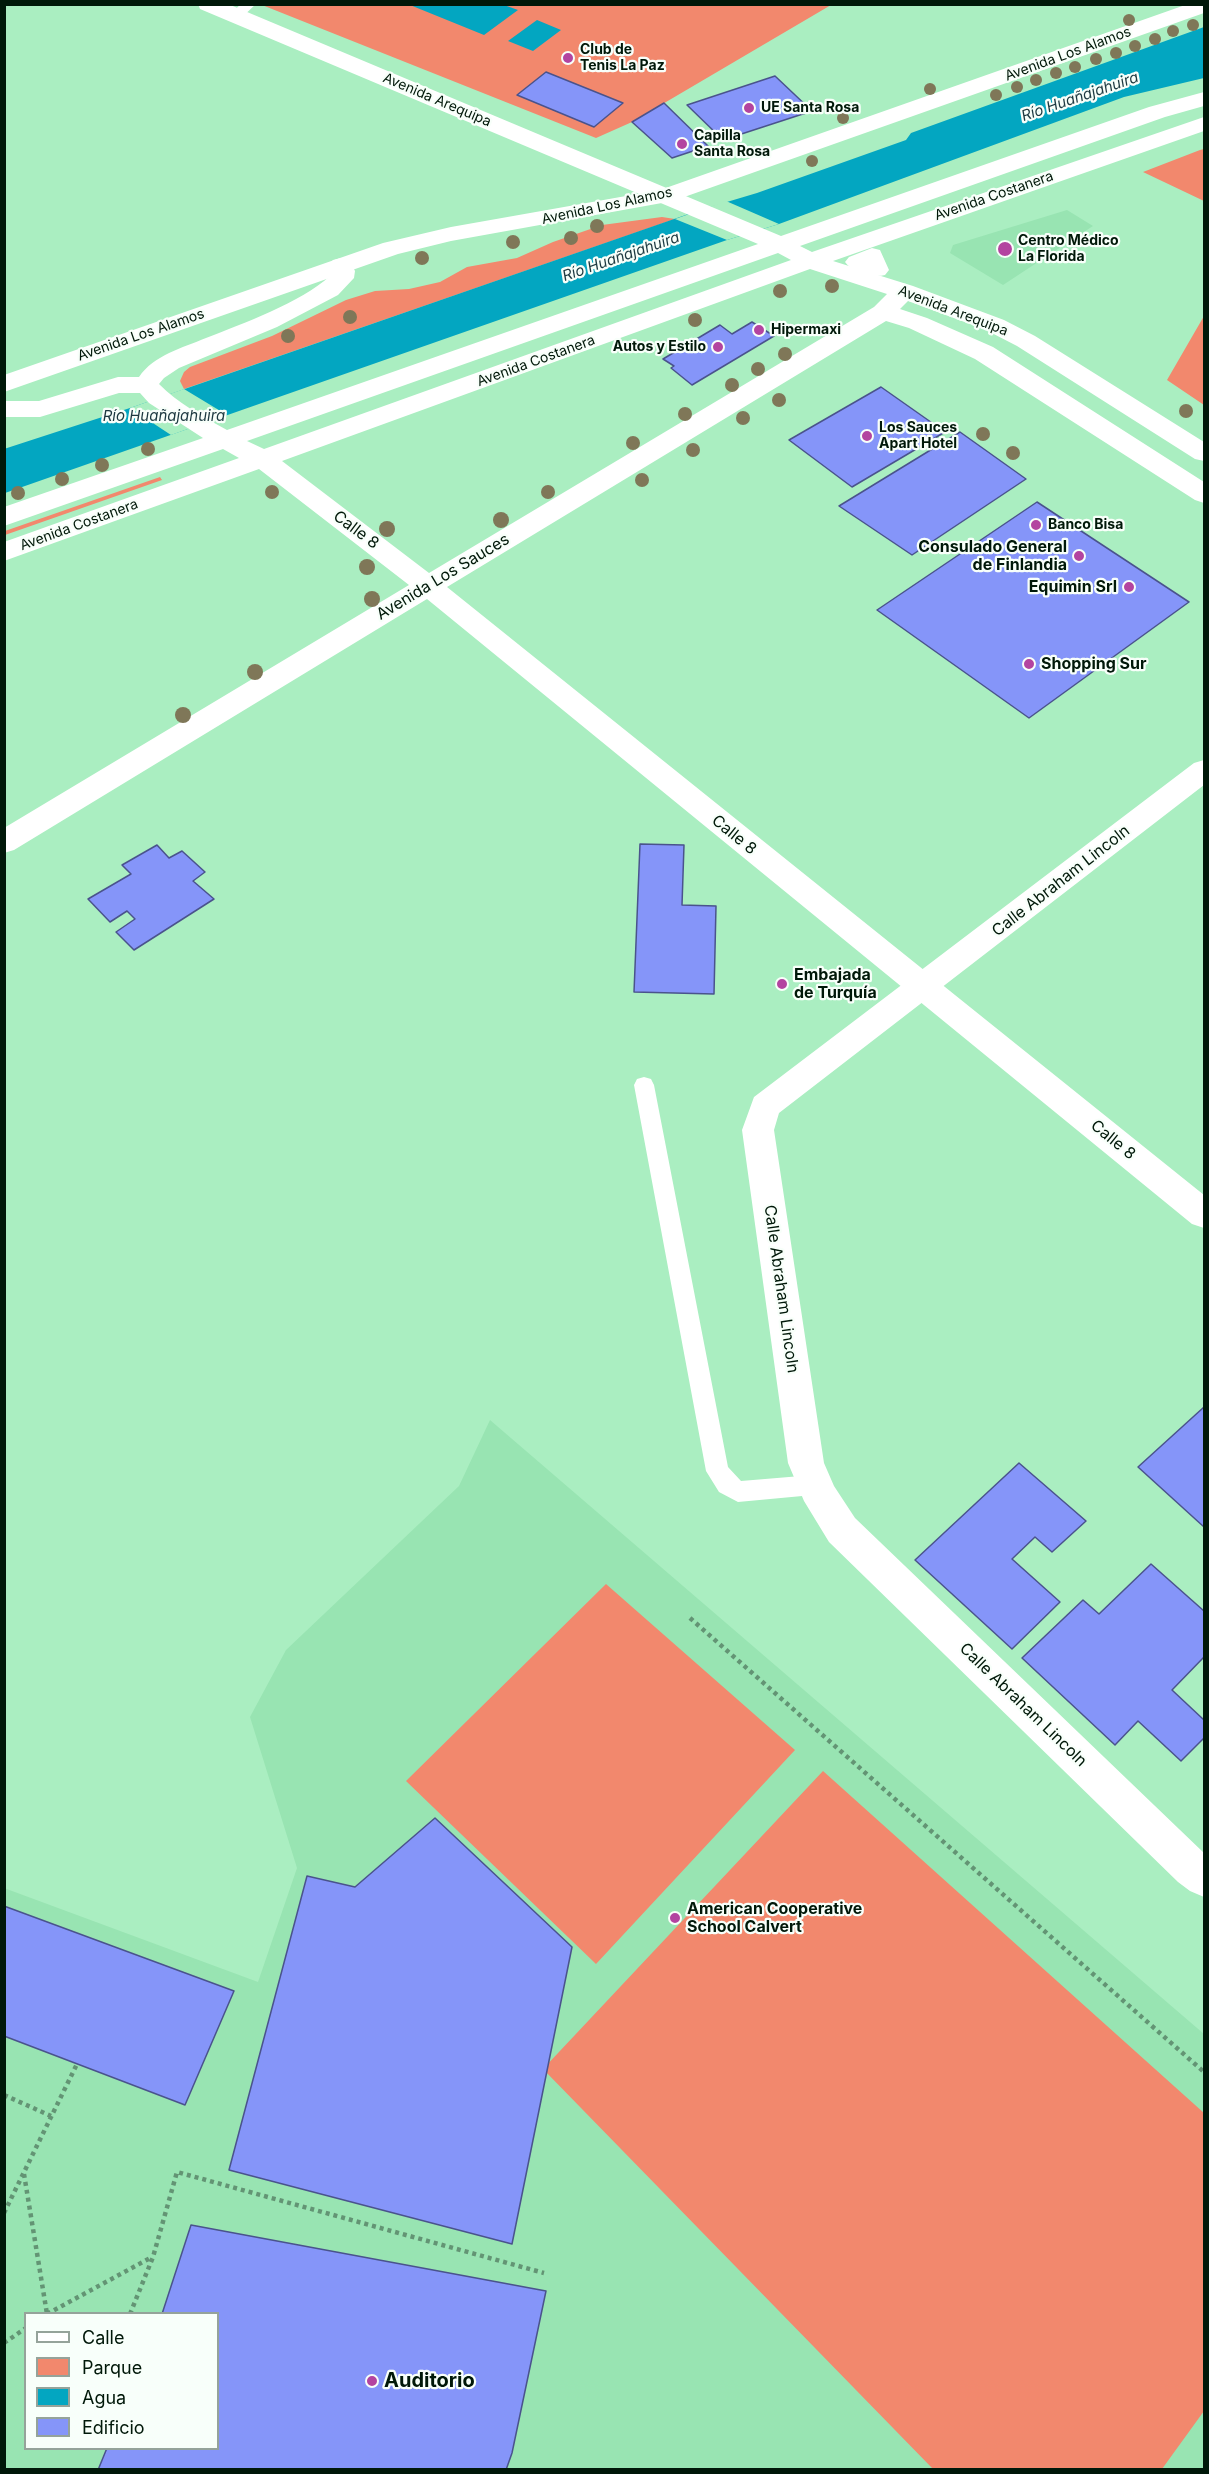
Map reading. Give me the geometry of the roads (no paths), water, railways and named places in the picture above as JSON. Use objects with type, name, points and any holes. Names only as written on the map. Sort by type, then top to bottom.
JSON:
[{"type":"main road","name":"Avenida Arequipa","points":[[208,4],[243,10],[779,244],[812,262],[904,291],[995,325],[1026,341],[1204,453]]},
{"type":"main road","name":"Avenida Los Alamos","points":[[4,384],[391,248],[452,234],[665,196],[1192,8]]},
{"type":"main road","name":"Avenida Costanera","points":[[4,517],[1157,112],[1204,99]]},
{"type":"main road","name":"Avenida Costanera","points":[[4,552],[894,231],[1204,124]]},
{"type":"main road","points":[[894,231],[888,245],[888,262],[904,291]]},
{"type":"main road","points":[[4,421],[118,385],[152,391],[155,372],[170,362],[200,347],[268,322],[329,290],[342,278],[342,264]]},
{"type":"main road","name":"Avenida Los Sauces","points":[[4,842],[883,312],[904,291]]},
{"type":"main road","name":"Avenida Arequipa","points":[[883,312],[918,323],[984,353],[1204,494]]},
{"type":"main road","name":"Calle 8","points":[[152,391],[198,425],[262,459],[427,586],[1204,1214]]},
{"type":"main road","points":[[4,409],[40,409]]},
{"type":"main road","name":"Calle Abraham Lincoln","points":[[1198,1873],[842,1530],[813,1485],[806,1463],[758,1130],[765,1107],[1204,770]]},
{"type":"lane","points":[[644,1085],[717,1471],[727,1485],[738,1492],[813,1485]]},
{"type":"water","points":[[410,5],[504,5],[518,10],[484,35]]},
{"type":"water","points":[[537,20],[561,30],[533,51],[508,41]]},
{"type":"water","name":"Río Huañajahuira","points":[[1204,27],[1204,78],[1124,97],[779,224],[727,240],[5,493],[4,449],[130,408],[700,210],[757,193],[906,140],[911,133]]},
{"type":"place","name":"Club de Tenis La Paz","points":[[568,58]]},
{"type":"place","name":"UE Santa Rosa","points":[[749,108]]},
{"type":"place","name":"Capilla Santa Rosa","points":[[682,144]]},
{"type":"place","name":"Centro Médico La Florida","points":[[1005,249]]},
{"type":"place","name":"Hipermaxi","points":[[759,330]]},
{"type":"place","name":"Autos y Estilo","points":[[718,347]]},
{"type":"place","name":"Los Sauces Apart Hotel","points":[[867,436]]},
{"type":"place","name":"Banco Bisa","points":[[1036,525]]},
{"type":"place","name":"Consulado General de Finlandia","points":[[1079,556]]},
{"type":"place","name":"Equimin Srl","points":[[1129,587]]},
{"type":"place","name":"Shopping Sur","points":[[1029,664]]},
{"type":"place","name":"Embajada de Turquía","points":[[782,984]]},
{"type":"place","name":"American Cooperative School Calvert","points":[[675,1918]]},
{"type":"place","name":"Auditorio","points":[[372,2381]]}]
